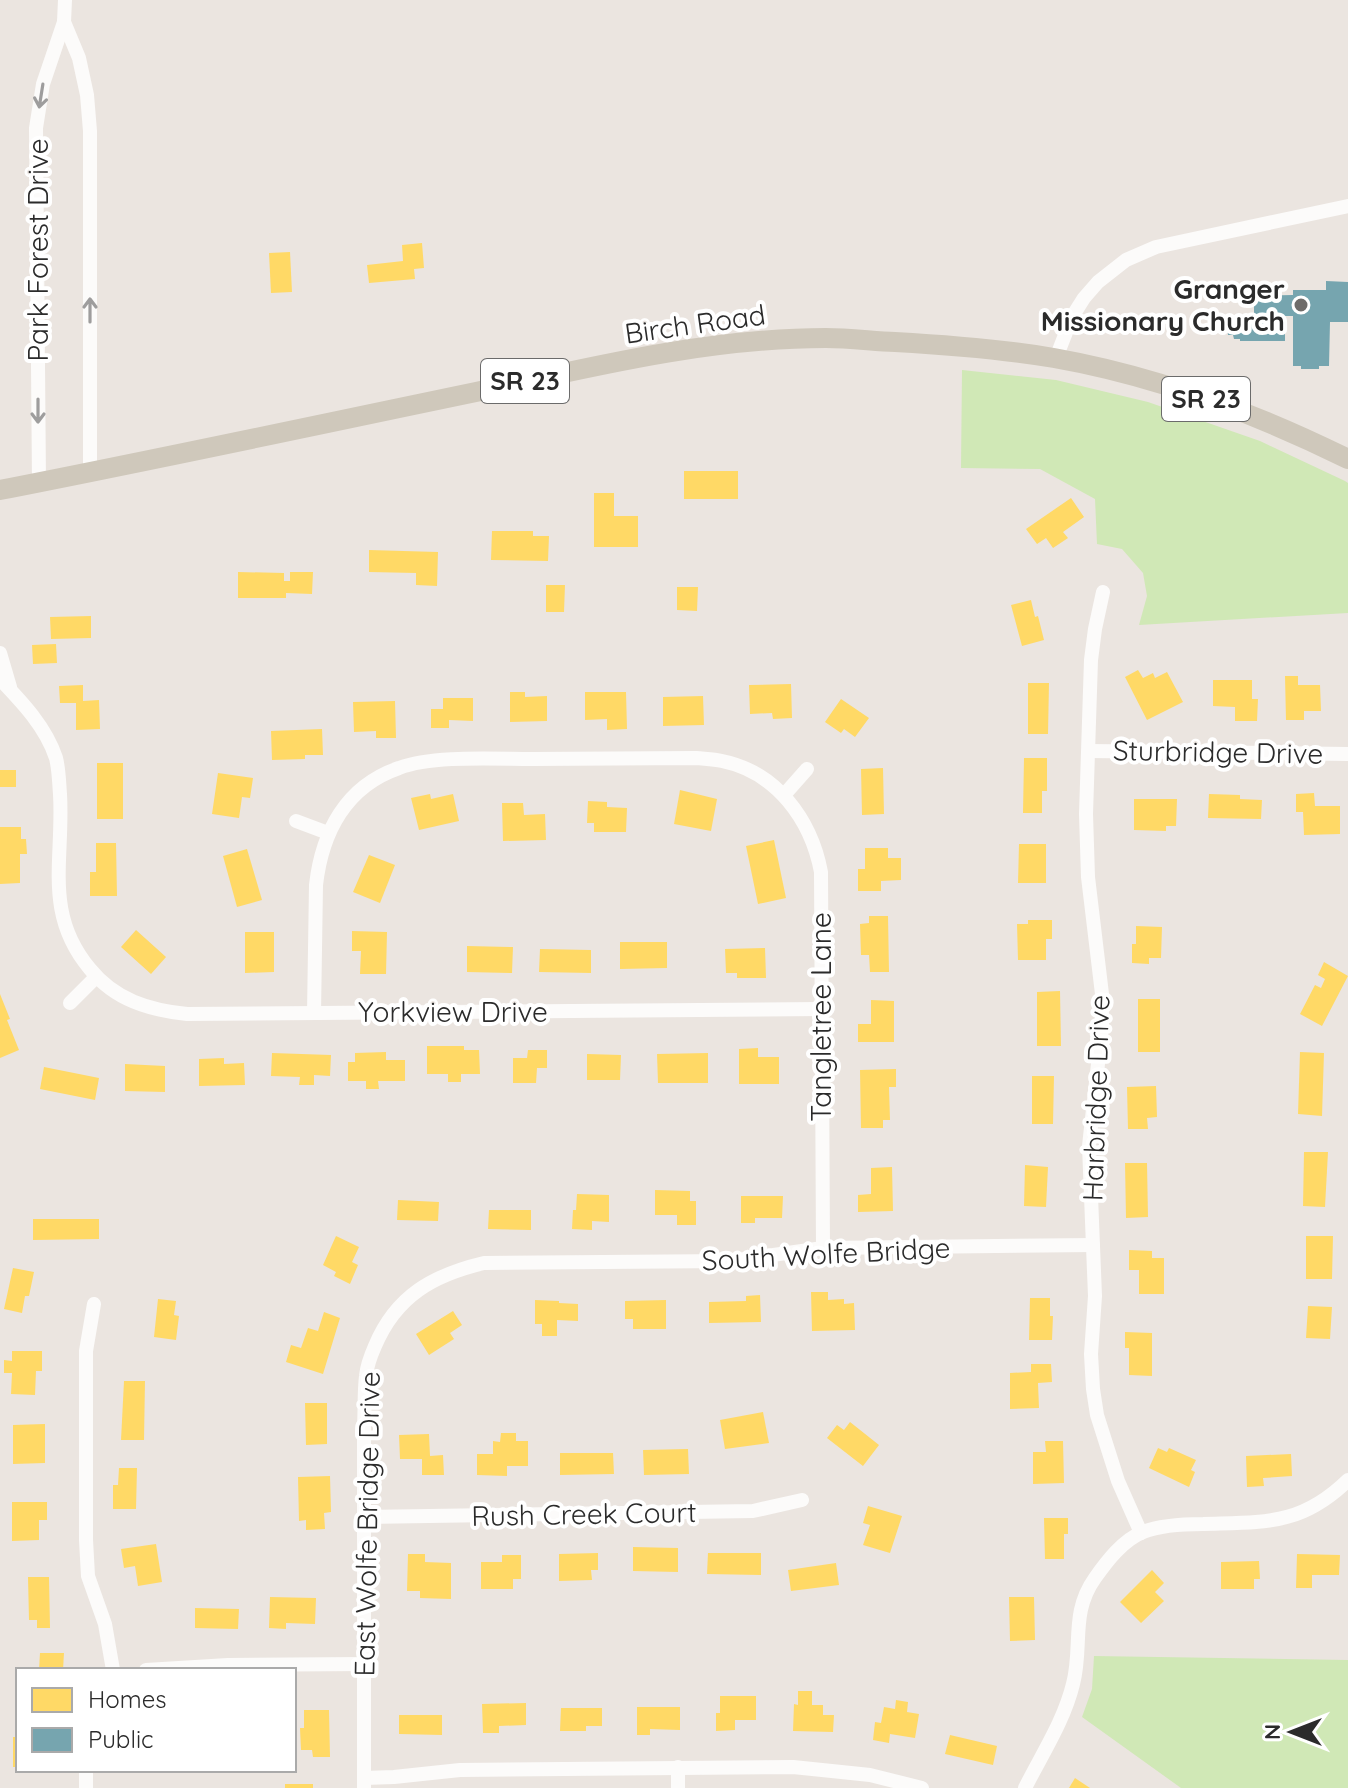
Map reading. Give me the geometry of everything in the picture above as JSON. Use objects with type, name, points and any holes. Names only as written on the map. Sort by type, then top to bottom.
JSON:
[{"type":"main road","name":"Birch Road","points":[[0,490],[684,350],[825,338],[968,347],[1056,358]]},
{"type":"main road","name":"SR 23","points":[[1056,358],[1147,380],[1220,403],[1348,459]]},
{"type":"street","name":"Park Forest Drive","points":[[39,482],[36,128],[43,84],[64,22],[65,0]]},
{"type":"street","name":"Park Forest Drive","points":[[64,22],[79,58],[90,131],[90,472]]},
{"type":"street","points":[[1056,358],[1072,317],[1084,298],[1098,282],[1126,260],[1156,247],[1348,206]]},
{"type":"street","name":"Harbridge Drive","points":[[1103,592],[1091,660],[1086,814],[1088,877],[1102,994],[1102,1027],[1089,1146],[1095,1296],[1091,1354],[1097,1415],[1107,1451],[1141,1533]]},
{"type":"street","points":[[0,653],[12,691]]},
{"type":"street","name":"Yorkview Drive","points":[[0,679],[38,722],[56,759],[61,804],[59,899],[64,927],[75,950],[96,977],[132,1002],[162,1012],[187,1014],[821,1009]]},
{"type":"street","name":"Sturbridge Drive","points":[[1089,751],[1348,754]]},
{"type":"street","name":"Tangletree Lane","points":[[314,1013],[318,864],[328,833],[351,800],[368,784],[400,767],[465,760],[696,758],[742,767],[784,795],[804,822],[821,872],[823,1248]]},
{"type":"street","points":[[784,795],[807,769]]},
{"type":"street","points":[[296,821],[328,833]]},
{"type":"street","points":[[70,1003],[96,977]]},
{"type":"street","name":"South Wolfe Bridge","points":[[559,1262],[730,1261],[823,1248],[1093,1245]]},
{"type":"street","name":"East Wolfe Bridge Drive","points":[[364,1783],[366,1375],[370,1358],[394,1311],[426,1284],[460,1269],[484,1263],[559,1262]]},
{"type":"street","points":[[94,1304],[86,1351],[86,1540],[88,1576],[105,1624],[113,1668]]},
{"type":"street","points":[[1025,1788],[1066,1709],[1074,1681],[1077,1625],[1083,1602],[1092,1582],[1108,1560],[1141,1533],[1166,1526],[1268,1522],[1291,1517],[1333,1495],[1348,1480]]},
{"type":"street","name":"Rush Creek Court","points":[[364,1517],[753,1511],[802,1500]]},
{"type":"street","points":[[179,1668],[364,1664]]},
{"type":"street","points":[[678,1767],[678,1788]]},
{"type":"street","points":[[364,1783],[460,1770],[793,1767],[830,1769],[892,1779],[922,1788]]},
{"type":"green space","points":[[962,370],[1056,380],[1148,402],[1260,441],[1345,481],[1348,483],[1348,613],[1139,625],[1147,596],[1143,573],[1122,549],[1097,544],[1095,499],[1040,469],[961,468]]},
{"type":"green space","points":[[1094,1656],[1348,1660],[1348,1788],[1181,1788],[1082,1717],[1092,1689]]},
{"type":"building: Homes","points":[[422,243],[424,268],[414,269],[415,279],[369,283],[367,265],[403,261],[402,245]]},
{"type":"building: Homes","points":[[290,252],[292,292],[271,293],[269,253]]},
{"type":"building: Homes","points":[[684,471],[738,471],[738,499],[684,499]]},
{"type":"building: Homes","points":[[594,493],[614,493],[614,516],[638,516],[638,547],[594,547]]},
{"type":"building: Homes","points":[[1071,498],[1084,517],[1063,532],[1068,538],[1053,548],[1046,538],[1037,544],[1026,529]]},
{"type":"building: Homes","points":[[492,531],[533,531],[533,536],[549,536],[548,561],[491,560]]},
{"type":"building: Homes","points":[[369,550],[438,552],[437,586],[416,585],[416,573],[369,572]]},
{"type":"building: Homes","points":[[238,572],[284,573],[284,581],[290,581],[290,572],[313,572],[312,594],[286,593],[286,598],[238,598]]},
{"type":"building: Homes","points":[[546,585],[565,585],[564,612],[546,612]]},
{"type":"building: Homes","points":[[677,587],[698,587],[697,611],[677,610]]},
{"type":"building: Homes","points":[[1031,600],[1044,640],[1022,646],[1011,605]]},
{"type":"building: Homes","points":[[91,616],[91,638],[51,639],[50,617]]},
{"type":"building: Homes","points":[[56,644],[57,663],[33,664],[32,645]]},
{"type":"building: Homes","points":[[1138,670],[1143,678],[1153,673],[1155,678],[1167,672],[1183,702],[1147,720],[1125,677]]},
{"type":"building: Homes","points":[[1285,676],[1298,676],[1298,685],[1320,685],[1321,711],[1304,711],[1304,720],[1286,720]]},
{"type":"building: Homes","points":[[1213,680],[1252,680],[1252,699],[1258,699],[1257,721],[1235,721],[1235,707],[1213,706]]},
{"type":"building: Homes","points":[[1028,683],[1049,683],[1048,734],[1028,734]]},
{"type":"building: Homes","points":[[791,684],[792,718],[773,719],[772,713],[750,714],[749,685]]},
{"type":"building: Homes","points":[[83,685],[83,701],[99,700],[100,729],[76,730],[76,703],[60,703],[59,686]]},
{"type":"building: Homes","points":[[510,692],[525,692],[525,697],[547,696],[547,721],[510,722]]},
{"type":"building: Homes","points":[[585,692],[626,692],[627,729],[607,730],[607,719],[585,720]]},
{"type":"building: Homes","points":[[703,696],[704,725],[663,726],[663,697]]},
{"type":"building: Homes","points":[[443,698],[473,698],[473,721],[449,720],[449,728],[431,728],[431,709],[443,709]]},
{"type":"building: Homes","points":[[841,699],[869,718],[855,737],[844,729],[841,733],[825,722]]},
{"type":"building: Homes","points":[[395,701],[396,738],[376,738],[376,731],[354,732],[353,702]]},
{"type":"building: Homes","points":[[322,729],[323,755],[272,760],[271,731]]},
{"type":"building: Homes","points":[[1024,758],[1047,758],[1047,791],[1042,791],[1042,813],[1023,813]]},
{"type":"building: Homes","points":[[97,763],[123,763],[123,819],[97,819]]},
{"type":"building: Homes","points":[[883,768],[884,814],[862,815],[861,769]]},
{"type":"building: Homes","points":[[0,770],[16,770],[16,787],[0,787]]},
{"type":"building: Homes","points":[[218,773],[253,778],[250,798],[242,797],[239,818],[212,814]]},
{"type":"building: Homes","points":[[680,790],[717,799],[711,831],[674,824]]},
{"type":"building: Homes","points":[[1314,793],[1315,806],[1340,806],[1340,834],[1304,835],[1303,812],[1296,812],[1296,794]]},
{"type":"building: Homes","points":[[430,794],[431,799],[453,794],[459,821],[419,830],[411,798]]},
{"type":"building: Homes","points":[[1209,794],[1240,795],[1240,799],[1262,800],[1261,819],[1208,818]]},
{"type":"building: Homes","points":[[1134,799],[1177,799],[1176,826],[1166,826],[1166,831],[1134,830]]},
{"type":"building: Homes","points":[[588,801],[607,802],[607,807],[627,808],[626,832],[594,832],[594,823],[587,823]]},
{"type":"building: Homes","points":[[502,803],[523,803],[524,815],[545,814],[546,840],[503,841]]},
{"type":"building: Homes","points":[[0,827],[21,827],[21,839],[26,839],[27,854],[20,854],[20,883],[0,884]]},
{"type":"building: Homes","points":[[774,840],[786,898],[758,904],[746,846]]},
{"type":"building: Homes","points":[[96,843],[116,843],[117,896],[90,896],[90,872],[96,872]]},
{"type":"building: Homes","points":[[1019,844],[1046,844],[1046,883],[1018,883]]},
{"type":"building: Homes","points":[[865,848],[888,848],[888,858],[901,858],[901,880],[881,881],[881,891],[858,891],[858,869],[865,869]]},
{"type":"building: Homes","points":[[247,849],[262,900],[237,907],[223,856]]},
{"type":"building: Homes","points":[[369,855],[395,865],[380,903],[353,892]]},
{"type":"building: Homes","points":[[869,916],[888,916],[889,972],[870,972],[869,955],[861,955],[860,924],[869,923]]},
{"type":"building: Homes","points":[[1028,920],[1052,920],[1052,939],[1046,939],[1046,960],[1018,960],[1017,924],[1028,924]]},
{"type":"building: Homes","points":[[1136,926],[1162,927],[1161,958],[1149,958],[1149,964],[1132,963]]},
{"type":"building: Homes","points":[[136,930],[166,957],[151,974],[121,947]]},
{"type":"building: Homes","points":[[352,931],[387,932],[386,974],[360,974],[361,951],[352,951]]},
{"type":"building: Homes","points":[[245,932],[274,932],[274,972],[245,973]]},
{"type":"building: Homes","points":[[620,942],[667,942],[667,968],[620,969]]},
{"type":"building: Homes","points":[[467,946],[513,947],[512,973],[467,972]]},
{"type":"building: Homes","points":[[765,948],[766,978],[737,978],[737,973],[726,973],[725,949]]},
{"type":"building: Homes","points":[[540,949],[591,950],[591,973],[539,972]]},
{"type":"building: Homes","points":[[1324,962],[1348,976],[1322,1026],[1300,1014],[1315,985],[1321,988],[1325,979],[1318,975]]},
{"type":"building: Homes","points":[[1060,991],[1061,1046],[1037,1046],[1037,992]]},
{"type":"building: Homes","points":[[0,994],[19,1050],[0,1058]]},
{"type":"building: Homes","points":[[1138,999],[1160,999],[1160,1052],[1138,1052]]},
{"type":"building: Homes","points":[[871,1000],[894,1001],[894,1042],[858,1042],[858,1024],[871,1024]]},
{"type":"building: Homes","points":[[427,1046],[464,1046],[464,1050],[479,1050],[480,1074],[461,1074],[461,1082],[448,1082],[448,1074],[427,1074]]},
{"type":"building: Homes","points":[[758,1048],[758,1057],[779,1057],[779,1084],[739,1084],[739,1049]]},
{"type":"building: Homes","points":[[528,1050],[547,1050],[547,1068],[537,1068],[536,1083],[513,1083],[513,1058],[527,1058]]},
{"type":"building: Homes","points":[[386,1052],[386,1060],[405,1060],[405,1081],[378,1081],[379,1089],[366,1089],[366,1081],[348,1081],[348,1062],[355,1062],[355,1053]]},
{"type":"building: Homes","points":[[1300,1052],[1324,1053],[1322,1116],[1298,1114]]},
{"type":"building: Homes","points":[[272,1053],[331,1055],[330,1076],[314,1075],[314,1085],[299,1085],[300,1077],[271,1076]]},
{"type":"building: Homes","points":[[708,1053],[708,1083],[658,1083],[657,1054]]},
{"type":"building: Homes","points":[[587,1054],[621,1055],[620,1080],[587,1080]]},
{"type":"building: Homes","points":[[224,1058],[224,1064],[244,1063],[245,1085],[199,1086],[199,1059]]},
{"type":"building: Homes","points":[[125,1064],[165,1066],[165,1092],[125,1091]]},
{"type":"building: Homes","points":[[44,1067],[99,1078],[95,1100],[40,1089]]},
{"type":"building: Homes","points":[[896,1069],[896,1087],[889,1087],[890,1120],[883,1120],[883,1128],[861,1128],[860,1070]]},
{"type":"building: Homes","points":[[1032,1076],[1054,1076],[1053,1124],[1032,1124]]},
{"type":"building: Homes","points":[[1156,1086],[1157,1117],[1147,1118],[1148,1129],[1128,1129],[1127,1087]]},
{"type":"building: Homes","points":[[1304,1152],[1328,1152],[1325,1207],[1303,1206]]},
{"type":"building: Homes","points":[[1125,1163],[1147,1163],[1148,1217],[1126,1218]]},
{"type":"building: Homes","points":[[1025,1165],[1048,1167],[1046,1207],[1024,1206]]},
{"type":"building: Homes","points":[[892,1167],[893,1211],[858,1212],[858,1195],[871,1194],[871,1168]]},
{"type":"building: Homes","points":[[655,1190],[690,1191],[690,1201],[696,1201],[696,1225],[677,1225],[677,1215],[655,1215]]},
{"type":"building: Homes","points":[[577,1194],[609,1195],[609,1222],[592,1221],[592,1230],[572,1229]]},
{"type":"building: Homes","points":[[741,1196],[783,1196],[782,1218],[755,1218],[755,1223],[741,1223]]},
{"type":"building: Homes","points":[[398,1200],[439,1202],[438,1221],[397,1220]]},
{"type":"building: Homes","points":[[489,1210],[531,1210],[531,1230],[488,1229]]},
{"type":"building: Homes","points":[[33,1219],[99,1219],[99,1239],[33,1240]]},
{"type":"building: Homes","points":[[336,1236],[359,1247],[352,1262],[358,1265],[350,1284],[334,1276],[336,1272],[323,1265]]},
{"type":"building: Homes","points":[[1306,1236],[1333,1236],[1332,1279],[1306,1279]]},
{"type":"building: Homes","points":[[1129,1250],[1152,1251],[1152,1258],[1164,1258],[1164,1294],[1139,1294],[1139,1270],[1129,1270]]},
{"type":"building: Homes","points":[[13,1268],[34,1272],[22,1313],[4,1309]]},
{"type":"building: Homes","points":[[811,1292],[828,1292],[828,1300],[844,1299],[844,1304],[854,1303],[855,1330],[812,1331]]},
{"type":"building: Homes","points":[[760,1295],[761,1322],[709,1323],[709,1302],[746,1301],[746,1296]]},
{"type":"building: Homes","points":[[1030,1298],[1050,1298],[1052,1340],[1029,1340]]},
{"type":"building: Homes","points":[[158,1299],[176,1301],[174,1315],[179,1316],[176,1340],[154,1337]]},
{"type":"building: Homes","points":[[535,1300],[578,1304],[578,1321],[557,1320],[557,1336],[542,1336],[542,1324],[535,1324]]},
{"type":"building: Homes","points":[[666,1300],[666,1329],[633,1329],[633,1319],[625,1319],[625,1301]]},
{"type":"building: Homes","points":[[1308,1306],[1332,1307],[1330,1339],[1306,1338]]},
{"type":"building: Homes","points":[[453,1311],[462,1325],[450,1333],[454,1339],[429,1355],[416,1334]]},
{"type":"building: Homes","points":[[324,1312],[340,1318],[323,1374],[286,1362],[291,1345],[301,1348],[308,1328],[318,1331]]},
{"type":"building: Homes","points":[[1125,1332],[1152,1333],[1152,1376],[1129,1375],[1129,1348],[1125,1348]]},
{"type":"building: Homes","points":[[12,1351],[42,1351],[42,1371],[36,1371],[35,1395],[11,1394],[12,1373],[4,1373],[4,1360],[12,1361]]},
{"type":"building: Homes","points":[[1031,1364],[1051,1364],[1052,1382],[1038,1383],[1039,1408],[1010,1409],[1010,1373],[1031,1372]]},
{"type":"building: Homes","points":[[124,1381],[145,1381],[144,1440],[121,1440]]},
{"type":"building: Homes","points":[[305,1403],[327,1403],[327,1444],[306,1445]]},
{"type":"building: Homes","points":[[763,1412],[769,1443],[725,1449],[720,1420]]},
{"type":"building: Homes","points":[[850,1422],[879,1445],[863,1466],[827,1438],[837,1425],[844,1430]]},
{"type":"building: Homes","points":[[45,1424],[45,1463],[13,1464],[13,1425]]},
{"type":"building: Homes","points":[[501,1433],[516,1433],[516,1441],[528,1441],[528,1466],[507,1466],[507,1476],[477,1475],[477,1454],[493,1454],[493,1441],[500,1442]]},
{"type":"building: Homes","points":[[429,1434],[430,1456],[443,1455],[444,1475],[422,1475],[422,1459],[400,1459],[399,1435]]},
{"type":"building: Homes","points":[[1045,1441],[1063,1441],[1064,1483],[1033,1484],[1033,1452],[1046,1452]]},
{"type":"building: Homes","points":[[1158,1448],[1167,1452],[1169,1448],[1196,1460],[1189,1487],[1149,1468]]},
{"type":"building: Homes","points":[[688,1449],[689,1474],[644,1475],[643,1450]]},
{"type":"building: Homes","points":[[560,1453],[613,1453],[614,1474],[560,1475]]},
{"type":"building: Homes","points":[[1291,1454],[1292,1476],[1263,1478],[1264,1486],[1247,1487],[1246,1456]]},
{"type":"building: Homes","points":[[119,1468],[137,1468],[136,1509],[113,1509],[113,1485],[118,1485]]},
{"type":"building: Homes","points":[[330,1476],[331,1512],[324,1513],[325,1529],[306,1530],[306,1520],[299,1521],[298,1477]]},
{"type":"building: Homes","points":[[12,1502],[47,1502],[47,1520],[39,1520],[39,1540],[12,1541]]},
{"type":"building: Homes","points":[[868,1506],[902,1516],[890,1553],[863,1545],[870,1525],[863,1523]]},
{"type":"building: Homes","points":[[1044,1518],[1068,1518],[1068,1534],[1064,1534],[1064,1559],[1045,1559]]},
{"type":"building: Homes","points":[[156,1544],[162,1582],[138,1586],[135,1566],[124,1568],[121,1549]]},
{"type":"building: Homes","points":[[633,1547],[678,1548],[678,1572],[633,1571]]},
{"type":"building: Homes","points":[[598,1553],[598,1570],[591,1570],[592,1580],[559,1581],[559,1554]]},
{"type":"building: Homes","points":[[708,1553],[761,1553],[761,1575],[707,1574]]},
{"type":"building: Homes","points":[[408,1554],[425,1554],[425,1562],[451,1563],[451,1599],[420,1598],[420,1591],[407,1591]]},
{"type":"building: Homes","points":[[1297,1554],[1340,1555],[1339,1575],[1312,1575],[1312,1588],[1296,1588]]},
{"type":"building: Homes","points":[[502,1555],[521,1555],[521,1579],[513,1579],[513,1589],[481,1589],[481,1562],[502,1562]]},
{"type":"building: Homes","points":[[1259,1561],[1260,1579],[1254,1579],[1254,1589],[1221,1589],[1221,1562]]},
{"type":"building: Homes","points":[[836,1563],[839,1585],[791,1591],[788,1570]]},
{"type":"building: Homes","points":[[1152,1570],[1164,1583],[1155,1592],[1164,1601],[1141,1623],[1120,1602]]},
{"type":"building: Homes","points":[[28,1577],[49,1577],[50,1628],[37,1628],[37,1620],[29,1620]]},
{"type":"building: Homes","points":[[270,1597],[316,1598],[315,1624],[286,1623],[286,1629],[269,1628]]},
{"type":"building: Homes","points":[[1009,1597],[1034,1597],[1035,1640],[1010,1641]]},
{"type":"building: Homes","points":[[195,1608],[239,1609],[238,1629],[195,1628]]},
{"type":"building: Homes","points":[[40,1653],[64,1653],[63,1668],[39,1668]]},
{"type":"building: Homes","points":[[798,1691],[812,1691],[812,1705],[823,1705],[823,1715],[834,1715],[833,1732],[793,1731]]},
{"type":"building: Homes","points":[[720,1696],[756,1696],[756,1720],[735,1720],[735,1730],[716,1731]]},
{"type":"building: Homes","points":[[896,1700],[908,1702],[907,1712],[919,1714],[915,1738],[890,1734],[889,1743],[873,1740],[875,1722],[881,1723],[884,1707],[895,1709]]},
{"type":"building: Homes","points":[[526,1703],[526,1725],[499,1726],[499,1733],[483,1733],[482,1704]]},
{"type":"building: Homes","points":[[637,1707],[680,1707],[680,1730],[650,1729],[650,1735],[637,1735]]},
{"type":"building: Homes","points":[[561,1708],[602,1708],[602,1726],[586,1726],[586,1731],[560,1731]]},
{"type":"building: Homes","points":[[304,1710],[329,1710],[330,1757],[313,1757],[312,1750],[301,1750],[300,1728],[304,1728]]},
{"type":"building: Homes","points":[[399,1715],[442,1715],[442,1735],[399,1734]]},
{"type":"building: Homes","points":[[950,1735],[997,1746],[993,1765],[945,1754]]},
{"type":"building: Homes","points":[[13,1737],[16,1737],[16,1767],[13,1767]]},
{"type":"building: Homes","points":[[1075,1778],[1090,1788],[1069,1788]]},
{"type":"building: Homes","points":[[285,1784],[313,1784],[313,1788],[285,1788]]},
{"type":"building: Public","name":"Granger Missionary Church","points":[[1326,281],[1348,282],[1348,322],[1330,322],[1329,366],[1301,369],[1301,366],[1293,366],[1293,316],[1285,316],[1285,341],[1240,341],[1228,335],[1227,321],[1233,321],[1233,317],[1240,317],[1240,314],[1254,314],[1254,296],[1293,295],[1293,290],[1326,290]]},
{"type":"place","name":"Granger Missionary Church","points":[[1301,305]]}]
